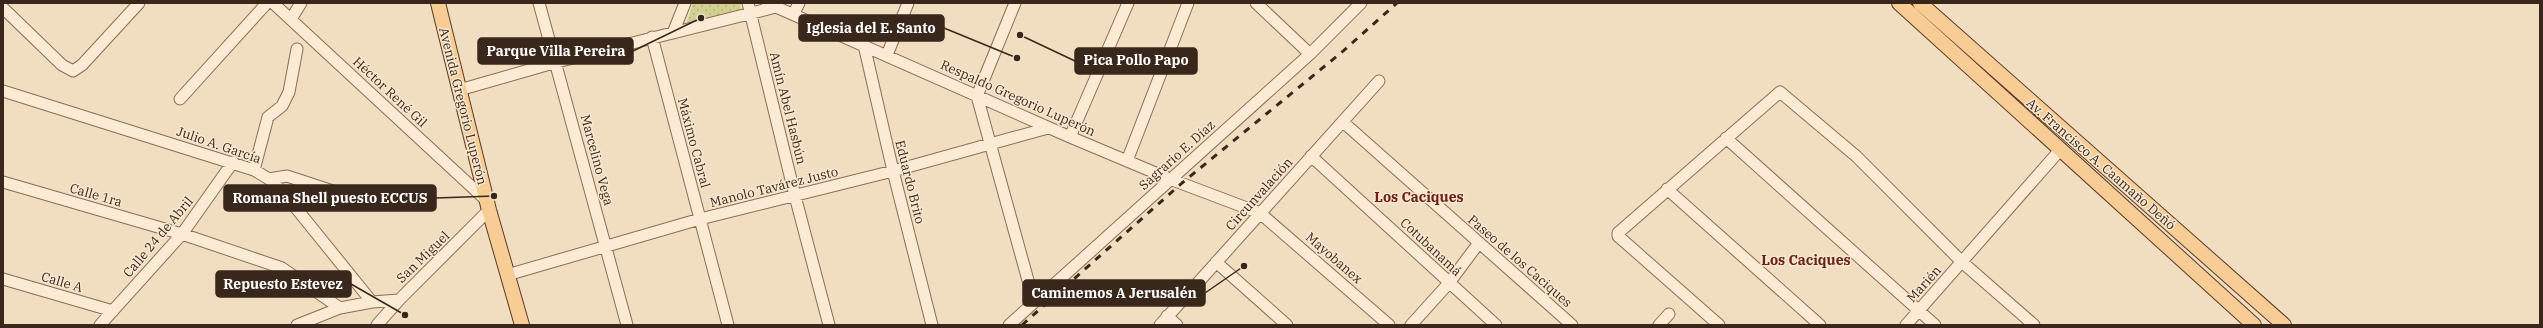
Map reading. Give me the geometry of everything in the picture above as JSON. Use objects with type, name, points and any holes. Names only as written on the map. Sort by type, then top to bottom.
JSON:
[{"type":"main road","name":"Avenida Gregorio Luperón","points":[[438,3],[488,206],[522,325]]},
{"type":"main road","name":"Av. Francisco A. Caamaño Deñó","points":[[1899,3],[2254,325]]},
{"type":"main road","name":"Av. Francisco A. Caamaño Deñó","points":[[1920,3],[2284,325]]},
{"type":"street","points":[[5,8],[62,65],[73,71],[82,65],[139,3]]},
{"type":"street","points":[[180,99],[267,3]]},
{"type":"street","name":"Héctor René Gil","points":[[273,3],[488,206]]},
{"type":"street","points":[[291,19],[301,3]]},
{"type":"street","name":"Marcelino Vega","points":[[539,3],[557,62],[626,325]]},
{"type":"street","points":[[673,34],[685,3]]},
{"type":"street","points":[[887,55],[908,3]]},
{"type":"street","points":[[1015,3],[977,96],[992,145],[1034,302]]},
{"type":"street","points":[[1070,137],[1128,3]]},
{"type":"street","points":[[1127,161],[1188,3]]},
{"type":"street","points":[[1256,3],[1310,54]]},
{"type":"street","name":"Sagrario E. Díaz","points":[[1009,325],[1310,54],[1361,3]]},
{"type":"street","points":[[459,90],[652,37],[673,34],[749,8],[772,5]]},
{"type":"street","name":"Respaldo Gregorio Luperón","points":[[772,5],[797,8],[864,45],[1048,128],[1170,179],[1260,213]]},
{"type":"street","name":"Amín Abel Hasbún","points":[[749,8],[795,196],[829,325]]},
{"type":"street","name":"Máximo Cabral","points":[[652,37],[728,325]]},
{"type":"street","name":"Eduardo Brito","points":[[864,45],[892,171],[932,325]]},
{"type":"street","points":[[254,170],[268,117],[282,106],[289,92],[297,49]]},
{"type":"street","name":"Circunvalación","points":[[1160,325],[1379,81]]},
{"type":"street","name":"Julio A. García","points":[[3,91],[233,162],[254,170],[269,178],[372,302]]},
{"type":"street","points":[[1719,325],[1618,236],[1619,230],[1778,93],[1783,93],[1856,156],[1962,262],[2034,325]]},
{"type":"street","name":"Paseo de los Caciques","points":[[1343,122],[1478,244],[1572,325]]},
{"type":"street","name":"Manolo Tavárez Justo","points":[[507,275],[605,245],[700,219],[992,145],[1048,128]]},
{"type":"street","points":[[1726,138],[1935,325]]},
{"type":"street","name":"Marién","points":[[1906,325],[2060,150]]},
{"type":"street","name":"Cotubanamá","points":[[1311,156],[1496,325]]},
{"type":"street","name":"Calle 24 de Abril","points":[[100,325],[182,234],[233,162]]},
{"type":"street","points":[[269,178],[286,176],[351,198]]},
{"type":"street","name":"Calle 1ra","points":[[3,182],[182,234],[282,268],[340,308]]},
{"type":"street","points":[[1667,189],[1820,325]]},
{"type":"street","name":"San Miguel","points":[[377,325],[488,206]]},
{"type":"street","name":"Mayobanex","points":[[1260,213],[1389,325]]},
{"type":"street","points":[[1411,325],[1449,283],[1478,244]]},
{"type":"street","points":[[1216,262],[1287,325]]},
{"type":"street","name":"Calle A","points":[[3,279],[113,311]]},
{"type":"street","points":[[297,325],[340,308],[372,302],[399,300]]},
{"type":"street","points":[[1659,325],[1669,314]]},
{"type":"street","points":[[1167,316],[1177,325]]},
{"type":"green space","points":[[693,3],[740,3],[741,12],[686,25]]},
{"type":"railway","points":[[1022,325],[1182,183],[1342,52],[1397,3]]},
{"type":"place","name":"Parque Villa Pereira","points":[[701,18]]},
{"type":"place","name":"Pica Pollo Papo","points":[[1020,35]]},
{"type":"place","name":"Iglesia del E. Santo","points":[[1017,58]]},
{"type":"place","name":"Romana Shell puesto ECCUS","points":[[494,196]]},
{"type":"place","name":"Caminemos A Jerusalén","points":[[1244,266]]},
{"type":"place","name":"Repuesto Estevez","points":[[405,315]]},
{"type":"district","name":"Los Caciques","points":[[1419,197]]},
{"type":"district","name":"Los Caciques","points":[[1806,260]]}]
